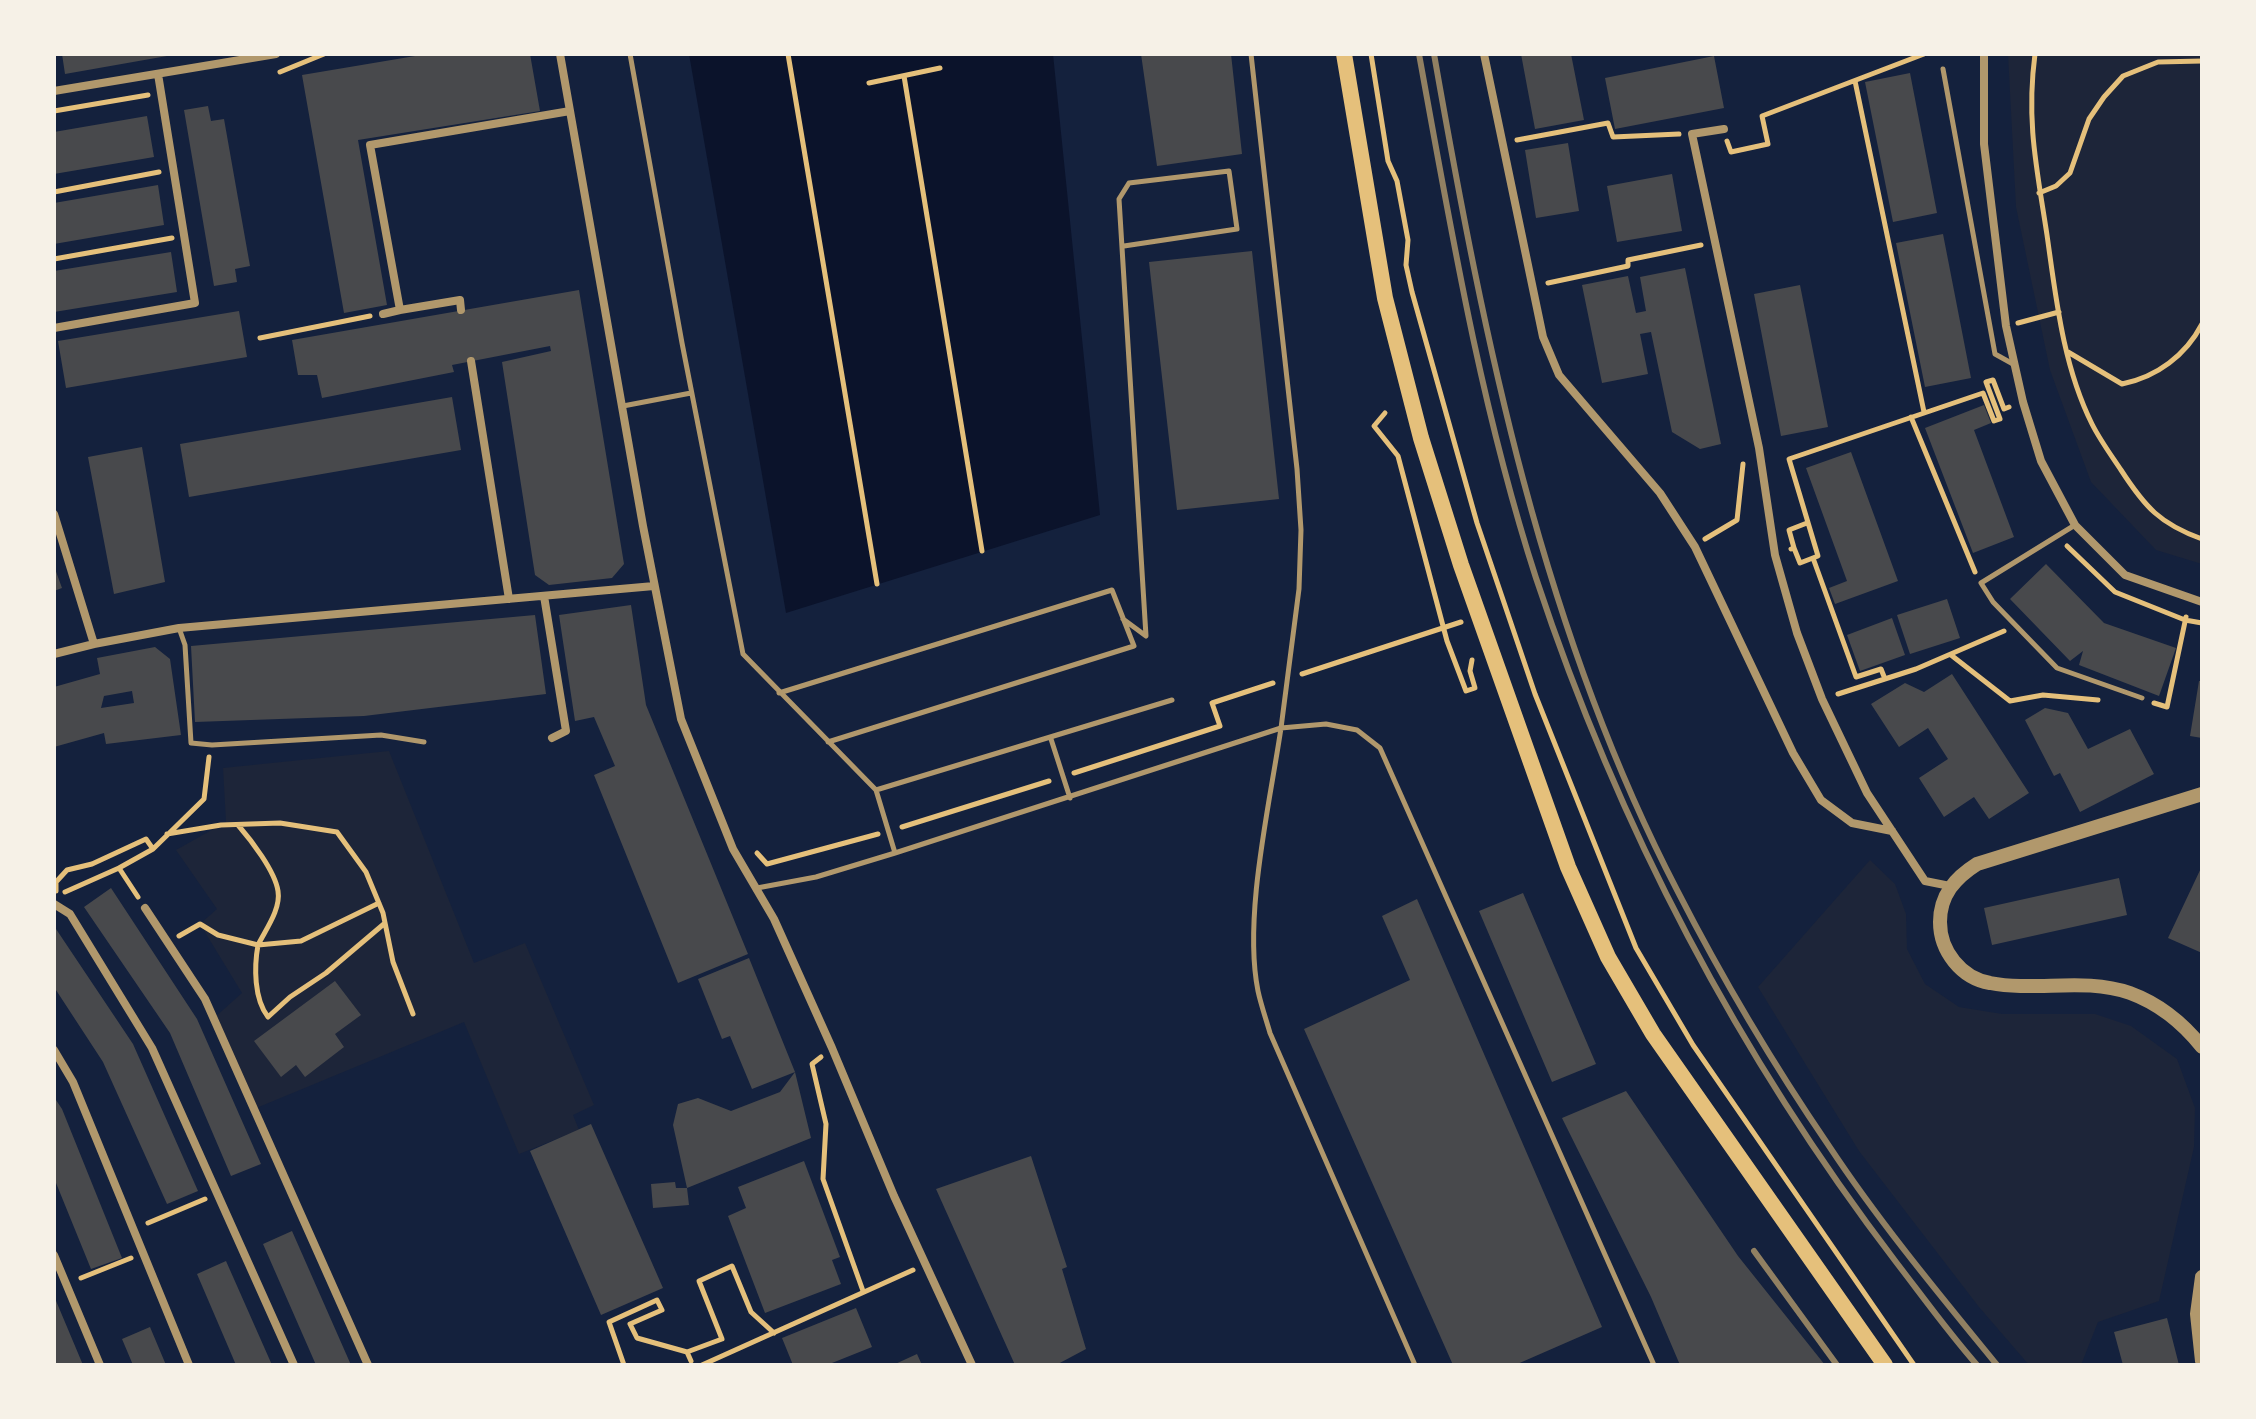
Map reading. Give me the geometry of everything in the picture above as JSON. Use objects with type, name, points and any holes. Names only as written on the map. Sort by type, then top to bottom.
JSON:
[{"type":"main road","points":[[1344,54],[1385,298],[1421,438],[1461,565],[1568,867],[1608,957],[1653,1034],[1885,1365]]},
{"type":"street","points":[[54,91],[276,54]]},
{"type":"street","points":[[560,54],[654,586],[681,719],[733,849],[757,888],[832,1048],[972,1365]]},
{"type":"street","points":[[1484,54],[1531,286],[1543,337],[1559,375],[1660,493],[1695,547],[1793,753],[1821,800],[1852,823],[1892,831]]},
{"type":"street","points":[[1984,54],[1984,144],[2006,326],[2023,402],[2041,461],[2075,525],[2125,575],[2202,602]]},
{"type":"street","points":[[54,328],[195,303],[158,74]]},
{"type":"street","points":[[400,310],[370,145],[570,111]]},
{"type":"street","points":[[1724,129],[1692,134],[1759,448],[1775,555],[1797,633],[1822,699],[1867,793],[1925,881],[1950,886]]},
{"type":"street","points":[[383,314],[460,300],[461,310]]},
{"type":"street","points":[[471,361],[509,599]]},
{"type":"street","points":[[54,514],[94,644]]},
{"type":"street","points":[[54,654],[179,628],[654,586]]},
{"type":"street","points":[[544,596],[566,731],[552,738]]},
{"type":"street","points":[[2202,794],[1977,864],[1950,886],[1940,910],[1943,944],[1952,960],[1974,978],[2001,984],[2096,986],[2127,992],[2153,1003],[2174,1017],[2202,1047]]},
{"type":"street","points":[[55,904],[70,914],[152,1048],[294,1365]]},
{"type":"street","points":[[145,908],[205,999],[368,1365]]},
{"type":"street","points":[[54,1050],[73,1082],[189,1365]]},
{"type":"street","points":[[54,1255],[100,1365]]},
{"type":"street","points":[[2202,1277],[2197,1314],[2202,1361]]},
{"type":"lane","points":[[630,54],[691,393],[743,654],[876,790],[895,853]]},
{"type":"lane","points":[[1251,54],[1301,530],[1299,589],[1258,879],[1254,947],[1258,990],[1270,1033],[1415,1365]]},
{"type":"lane","points":[[1943,69],[1995,354],[2014,364]]},
{"type":"lane","points":[[1123,619],[1146,636],[1119,199],[1129,183],[1229,171],[1237,229],[1124,246]]},
{"type":"lane","points":[[623,406],[691,393]]},
{"type":"lane","points":[[2075,525],[1981,583],[1993,602],[2057,668],[2142,698]]},
{"type":"lane","points":[[779,693],[1112,590],[1134,646],[828,742]]},
{"type":"lane","points":[[179,628],[185,645],[191,743],[233,744],[381,735],[424,742]]},
{"type":"lane","points":[[876,790],[1172,700]]},
{"type":"lane","points":[[757,888],[816,877],[895,853],[1281,728],[1326,724],[1357,730],[1380,748],[1654,1365]]},
{"type":"lane","points":[[1051,739],[1070,798]]},
{"type":"path","points":[[788,54],[877,584]]},
{"type":"path","points":[[1371,54],[1388,161],[1397,181],[1408,240],[1406,265],[1412,292],[1477,523],[1535,694],[1636,948],[1693,1045],[1914,1365]]},
{"type":"path","points":[[1724,129],[1731,152],[1768,144],[1762,116],[1924,54]]},
{"type":"path","points":[[2035,54],[2031,84],[2032,144],[2067,351],[2092,423],[2135,491],[2152,512],[2175,530],[2202,539]]},
{"type":"path","points":[[2039,193],[2056,186],[2070,173],[2089,119],[2123,76],[2158,62],[2202,61]]},
{"type":"path","points":[[869,83],[940,68]]},
{"type":"path","points":[[904,76],[982,551]]},
{"type":"path","points":[[1855,81],[1924,412]]},
{"type":"path","points":[[1502,143],[1608,123],[1613,137],[1692,134]]},
{"type":"path","points":[[54,192],[173,169]]},
{"type":"path","points":[[54,259],[185,236]]},
{"type":"path","points":[[1531,286],[1628,266],[1628,260],[1714,242]]},
{"type":"path","points":[[2006,326],[2059,312]]},
{"type":"path","points":[[260,338],[383,314]]},
{"type":"path","points":[[2067,351],[2122,384],[2141,381],[2158,372],[2179,354],[2202,324]]},
{"type":"path","points":[[1794,548],[1800,563],[1818,556],[1789,459],[1983,393],[1994,421],[2000,419],[1986,382],[1993,380],[2004,409],[2023,402]]},
{"type":"path","points":[[1385,413],[1374,426],[1398,456],[1447,641],[1466,691],[1475,688],[1470,671],[1473,655]]},
{"type":"path","points":[[1911,417],[1969,561],[1981,583]]},
{"type":"path","points":[[1695,547],[1737,520],[1744,453],[1759,448]]},
{"type":"path","points":[[1813,558],[1856,677],[1881,669],[1885,679]]},
{"type":"path","points":[[2142,698],[2167,707],[2185,620],[2202,623]]},
{"type":"path","points":[[1300,674],[1461,622]]},
{"type":"path","points":[[1822,699],[1951,655],[2016,625]]},
{"type":"path","points":[[1951,655],[2010,701],[2043,695],[2119,702],[2124,692]]},
{"type":"path","points":[[733,849],[750,844],[767,864],[888,831],[1220,726],[1212,703],[1285,679]]},
{"type":"path","points":[[68,892],[153,849],[204,799],[207,769]]},
{"type":"path","points":[[167,834],[238,824],[280,823],[337,832],[366,872],[379,903],[393,962],[413,1014]]},
{"type":"path","points":[[238,824],[261,853],[278,891],[275,913],[258,945],[255,962],[260,1007],[268,1017],[385,923]]},
{"type":"path","points":[[55,904],[56,882],[67,870],[92,864],[146,839],[153,849]]},
{"type":"path","points":[[119,868],[145,908]]},
{"type":"path","points":[[168,943],[200,924],[218,935],[258,945],[301,941],[379,903]]},
{"type":"path","points":[[832,1048],[812,1064],[826,1124],[823,1179],[863,1291]]},
{"type":"path","points":[[133,1229],[217,1194]]},
{"type":"path","points":[[66,1285],[143,1253]]},
{"type":"path","points":[[702,1365],[925,1263]]},
{"type":"path","points":[[624,1365],[609,1322],[657,1300],[662,1310],[630,1324],[637,1338],[687,1352],[722,1339],[699,1281],[732,1266],[751,1312],[774,1333]]},
{"type":"path","points":[[687,1352],[691,1361]]},
{"type":"shaded area","points":[[689,54],[1053,54],[1100,515],[786,613]]},
{"type":"shaded area","points":[[2008,54],[2202,54],[2202,564],[2156,550],[2091,482],[2050,370],[2016,207]]},
{"type":"shaded area","points":[[389,751],[474,963],[525,943],[594,1105],[573,1115],[579,1130],[519,1154],[464,1022],[254,1109],[214,1018],[242,993],[200,924],[217,909],[176,850],[226,822],[223,768]]},
{"type":"shaded area","points":[[1870,860],[1895,884],[1906,914],[1907,949],[1925,984],[1959,1007],[2002,1014],[2095,1014],[2131,1026],[2177,1059],[2195,1108],[2194,1147],[2159,1301],[2098,1322],[2081,1365],[2029,1365],[1979,1307],[1859,1151],[1758,987]]},
{"type":"building","points":[[62,54],[167,54],[167,56],[65,74]]},
{"type":"building","points":[[427,54],[530,54],[540,111],[358,140],[387,305],[344,313],[302,75]]},
{"type":"building","points":[[1141,54],[1231,54],[1242,154],[1157,166]]},
{"type":"building","points":[[1521,54],[1571,54],[1584,120],[1535,129]]},
{"type":"building","points":[[1714,56],[1724,108],[1615,129],[1605,78]]},
{"type":"building","points":[[1910,73],[1937,213],[1893,222],[1865,82]]},
{"type":"building","points":[[208,106],[211,121],[224,119],[250,266],[235,269],[237,282],[214,286],[184,110]]},
{"type":"building","points":[[147,116],[154,157],[54,174],[54,132]]},
{"type":"building","points":[[1568,143],[1579,211],[1536,218],[1525,150]]},
{"type":"building","points":[[1672,174],[1682,231],[1617,242],[1607,186]]},
{"type":"building","points":[[158,185],[164,225],[54,244],[54,203]]},
{"type":"building","points":[[1943,234],[1971,378],[1925,387],[1896,243]]},
{"type":"building","points":[[1252,251],[1279,499],[1177,510],[1149,262]]},
{"type":"building","points":[[171,252],[177,292],[54,312],[54,271]]},
{"type":"building","points":[[1685,268],[1721,444],[1700,449],[1672,432],[1651,332],[1640,334],[1648,374],[1602,383],[1582,285],[1628,276],[1636,313],[1646,311],[1640,277]]},
{"type":"building","points":[[1800,285],[1828,427],[1781,436],[1754,294]]},
{"type":"building","points":[[579,290],[624,564],[612,578],[549,585],[535,575],[502,362],[551,351],[550,346],[452,365],[454,372],[322,398],[317,375],[298,375],[292,340]]},
{"type":"building","points":[[239,311],[247,357],[66,388],[58,341]]},
{"type":"building","points":[[452,397],[461,450],[189,497],[180,444]]},
{"type":"building","points":[[1984,405],[1991,423],[1974,430],[2014,537],[1973,553],[1925,428]]},
{"type":"building","points":[[142,447],[165,582],[114,594],[88,457]]},
{"type":"building","points":[[1851,452],[1898,581],[1835,604],[1829,588],[1847,581],[1806,468]]},
{"type":"building","points":[[2046,564],[2104,623],[2176,648],[2159,696],[2079,665],[2083,651],[2070,661],[2010,599]]},
{"type":"building","points":[[54,566],[62,588],[54,591]]},
{"type":"building","points":[[1947,599],[1960,638],[1910,654],[1897,615]]},
{"type":"building","points":[[631,605],[646,705],[748,954],[678,983],[594,775],[615,766],[594,717],[575,721],[559,615]]},
{"type":"building","points":[[535,615],[546,694],[364,716],[195,722],[191,646]]},
{"type":"building","points":[[1892,618],[1905,655],[1860,671],[1847,635]]},
{"type":"building","points":[[155,647],[170,659],[181,735],[106,744],[104,733],[54,747],[54,687],[100,674],[97,658]],"holes":[[[132,691],[134,703],[101,708],[104,696]]]},
{"type":"building","points":[[1952,674],[2029,793],[1989,819],[1974,797],[1944,817],[1919,778],[1948,759],[1928,728],[1899,747],[1871,704],[1905,683],[1924,692]]},
{"type":"building","points":[[2199,681],[2202,681],[2202,738],[2190,736]]},
{"type":"building","points":[[2045,708],[2068,713],[2088,749],[2130,729],[2154,774],[2080,812],[2060,773],[2054,776],[2025,720]]},
{"type":"building","points":[[2202,866],[2202,953],[2168,938]]},
{"type":"building","points":[[2119,878],[2127,915],[1992,945],[1984,908]]},
{"type":"building","points":[[111,888],[197,1019],[261,1164],[231,1176],[170,1033],[84,907]]},
{"type":"building","points":[[1523,893],[1596,1064],[1552,1082],[1479,911]]},
{"type":"building","points":[[1417,899],[1602,1327],[1515,1365],[1453,1365],[1304,1029],[1410,980],[1382,916]]},
{"type":"building","points":[[54,926],[133,1044],[198,1191],[167,1204],[103,1062],[54,987]]},
{"type":"building","points":[[749,958],[795,1072],[752,1089],[730,1036],[722,1039],[698,979]]},
{"type":"building","points":[[335,981],[361,1015],[335,1034],[344,1047],[305,1077],[296,1065],[281,1077],[254,1041]]},
{"type":"building","points":[[795,1072],[811,1138],[687,1188],[673,1125],[678,1104],[698,1098],[731,1111],[780,1092]]},
{"type":"building","points":[[1626,1091],[1738,1256],[1825,1365],[1680,1365],[1651,1297],[1562,1118]]},
{"type":"building","points":[[54,1097],[62,1109],[122,1258],[91,1269],[54,1178]]},
{"type":"building","points":[[591,1124],[663,1288],[601,1315],[530,1151]]},
{"type":"building","points":[[1031,1156],[1067,1267],[1062,1269],[1086,1349],[1056,1365],[1015,1365],[936,1189]]},
{"type":"building","points":[[804,1161],[840,1257],[832,1260],[841,1284],[765,1313],[728,1216],[746,1208],[738,1187]]},
{"type":"building","points":[[675,1182],[676,1188],[687,1188],[689,1205],[653,1208],[651,1184]]},
{"type":"building","points":[[292,1231],[351,1365],[316,1365],[263,1244]]},
{"type":"building","points":[[226,1261],[272,1365],[236,1365],[197,1274]]},
{"type":"building","points":[[54,1296],[83,1365],[54,1365]]},
{"type":"building","points":[[856,1308],[872,1347],[827,1365],[793,1365],[782,1338]]},
{"type":"building","points":[[2167,1318],[2179,1365],[2123,1365],[2114,1332]]},
{"type":"building","points":[[150,1327],[166,1365],[133,1365],[122,1339]]},
{"type":"building","points":[[917,1354],[922,1365],[893,1365]]},
{"type":"railway","points":[[1419,54],[1469,318],[1516,514],[1569,670],[1605,760],[1644,849],[1688,935],[1734,1020],[1785,1103],[1896,1262],[1977,1365]]},
{"type":"railway","points":[[1434,54],[1474,268],[1524,481],[1554,586],[1589,690],[1630,791],[1694,923],[1788,1084],[1869,1203],[1997,1365]]},
{"type":"railway","points":[[1754,1251],[1837,1365]]}]
